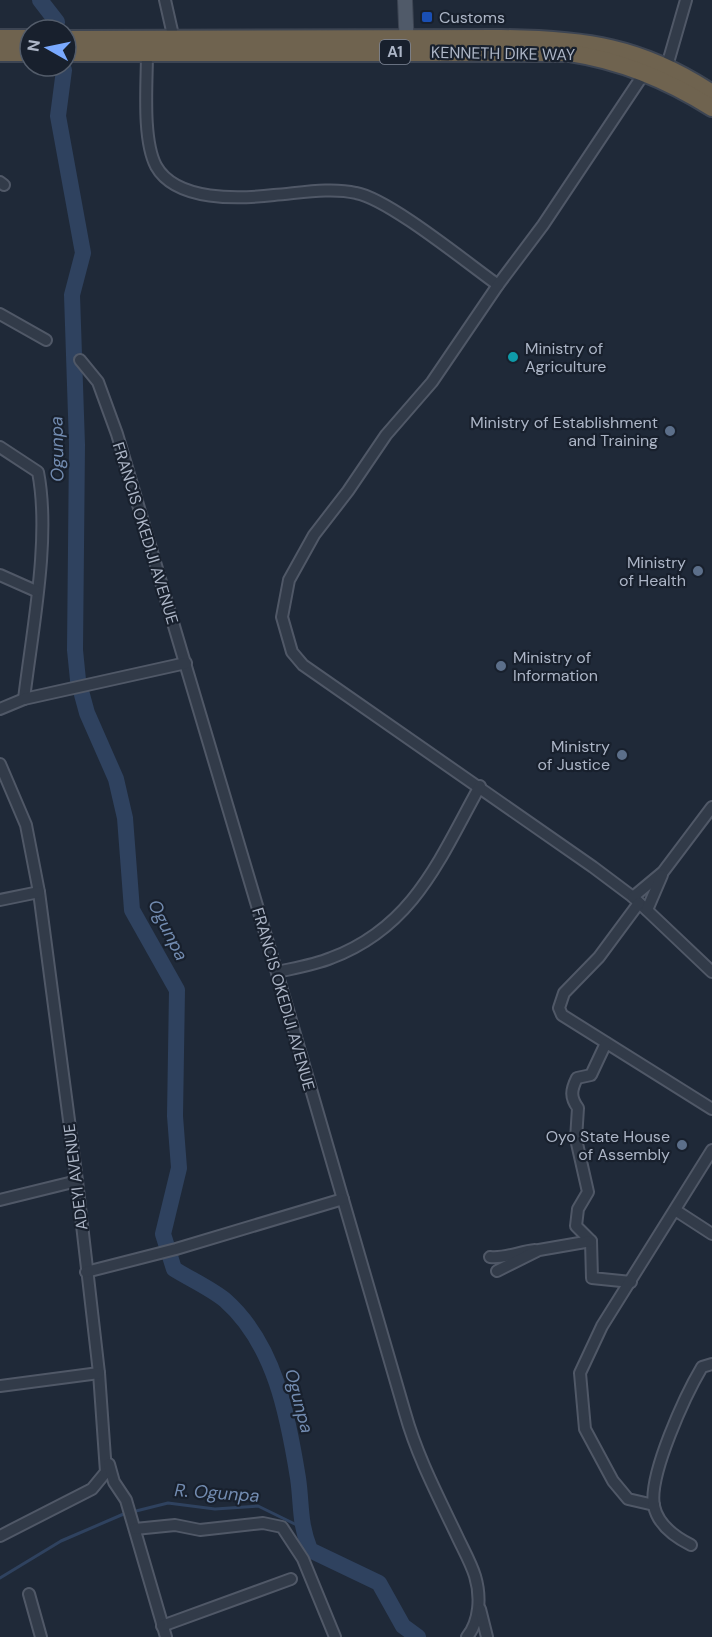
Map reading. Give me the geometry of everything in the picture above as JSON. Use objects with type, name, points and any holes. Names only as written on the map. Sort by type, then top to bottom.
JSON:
[{"type":"highway","points":[[0,38],[18,43]]},
{"type":"highway","name":"KENNETH DIKE WAY","points":[[78,40],[175,46],[407,45],[572,40],[615,48],[667,66],[712,93]]},
{"type":"highway","name":"KENNETH DIKE WAY","points":[[407,45],[570,53],[612,61],[645,72],[712,108]]},
{"type":"highway","name":"KENNETH DIKE WAY","points":[[78,53],[147,52],[175,46]]},
{"type":"highway","points":[[0,53],[18,47]]},
{"type":"main road","points":[[405,0],[407,45]]},
{"type":"street","points":[[165,0],[175,46]]},
{"type":"street","points":[[667,66],[686,0]]},
{"type":"street","points":[[147,52],[149,144],[157,166],[167,178],[199,194],[230,197],[357,193],[399,215],[498,285]]},
{"type":"street","points":[[645,72],[543,225],[498,285],[432,382],[386,435],[314,535],[289,580],[282,618],[292,652],[303,665],[480,786],[639,903],[712,972]]},
{"type":"street","points":[[0,314],[46,340]]},
{"type":"street","name":"FRANCIS OKEDIJI AVENUE","points":[[80,360],[98,382],[117,434],[278,972],[407,1420],[430,1478],[476,1577],[479,1605],[472,1631],[467,1637]]},
{"type":"street","points":[[0,447],[39,472],[43,537],[24,699]]},
{"type":"street","points":[[0,575],[36,591]]},
{"type":"street","points":[[0,710],[24,699],[186,663]]},
{"type":"street","name":"ADEYI AVENUE","points":[[0,764],[26,825],[39,892],[77,1181],[99,1373],[106,1472],[92,1489],[0,1536]]},
{"type":"street","points":[[278,972],[331,958],[373,937],[404,913],[429,878],[480,786]]},
{"type":"street","points":[[712,807],[599,957],[561,1000],[562,1015],[712,1109]]},
{"type":"street","points":[[639,903],[663,872]]},
{"type":"street","points":[[0,900],[39,892]]},
{"type":"street","points":[[606,1043],[591,1074],[577,1078],[572,1090],[573,1101],[578,1108],[577,1152],[585,1172],[588,1192],[578,1209],[576,1226],[591,1241],[592,1278],[631,1282]]},
{"type":"street","points":[[654,1505],[628,1499],[620,1492],[585,1429],[580,1374],[602,1326],[712,1150]]},
{"type":"street","points":[[0,1200],[77,1181]]},
{"type":"street","points":[[86,1272],[159,1254],[343,1199]]},
{"type":"street","points":[[675,1210],[712,1234]]},
{"type":"street","points":[[490,1257],[498,1258],[522,1250],[539,1250],[591,1241]]},
{"type":"street","points":[[497,1271],[539,1250]]},
{"type":"street","points":[[691,1545],[675,1537],[661,1522],[654,1505],[654,1491],[662,1459],[687,1392],[702,1367],[712,1364]]},
{"type":"street","points":[[0,1386],[99,1373]]},
{"type":"street","points":[[105,1452],[114,1482],[126,1500],[164,1631],[291,1579]]},
{"type":"street","points":[[134,1525],[175,1525],[200,1530],[263,1523],[282,1527],[303,1559],[335,1637]]},
{"type":"street","points":[[29,1594],[41,1637]]},
{"type":"street","points":[[479,1605],[488,1637]]},
{"type":"waterway","name":"Ogunpa","points":[[40,0],[54,18]]},
{"type":"waterway","name":"Ogunpa","points":[[63,78],[58,116],[83,253],[72,295],[77,445],[75,650],[78,680],[87,713],[116,779],[125,818],[132,910],[177,990],[175,1116],[179,1168],[163,1234],[174,1269],[225,1300],[242,1318],[267,1359],[284,1406],[298,1478],[302,1522],[310,1550],[379,1583],[403,1626],[418,1637]]},
{"type":"waterway","name":"R. Ogunpa","points":[[132,1512],[168,1503],[215,1509],[258,1506],[301,1527]]},
{"type":"waterway","name":"R. Ogunpa","points":[[0,1578],[61,1541],[126,1513]]},
{"type":"place","name":"Customs","points":[[427,17]]},
{"type":"place","name":"Ministry of Agriculture","points":[[513,357]]},
{"type":"place","name":"Ministry of Establishment and Training","points":[[670,431]]},
{"type":"place","name":"Ministry of Health","points":[[698,571]]},
{"type":"place","name":"Ministry of Information","points":[[501,666]]},
{"type":"place","name":"Ministry of Justice","points":[[622,755]]},
{"type":"place","name":"Oyo State House of Assembly","points":[[682,1145]]}]
